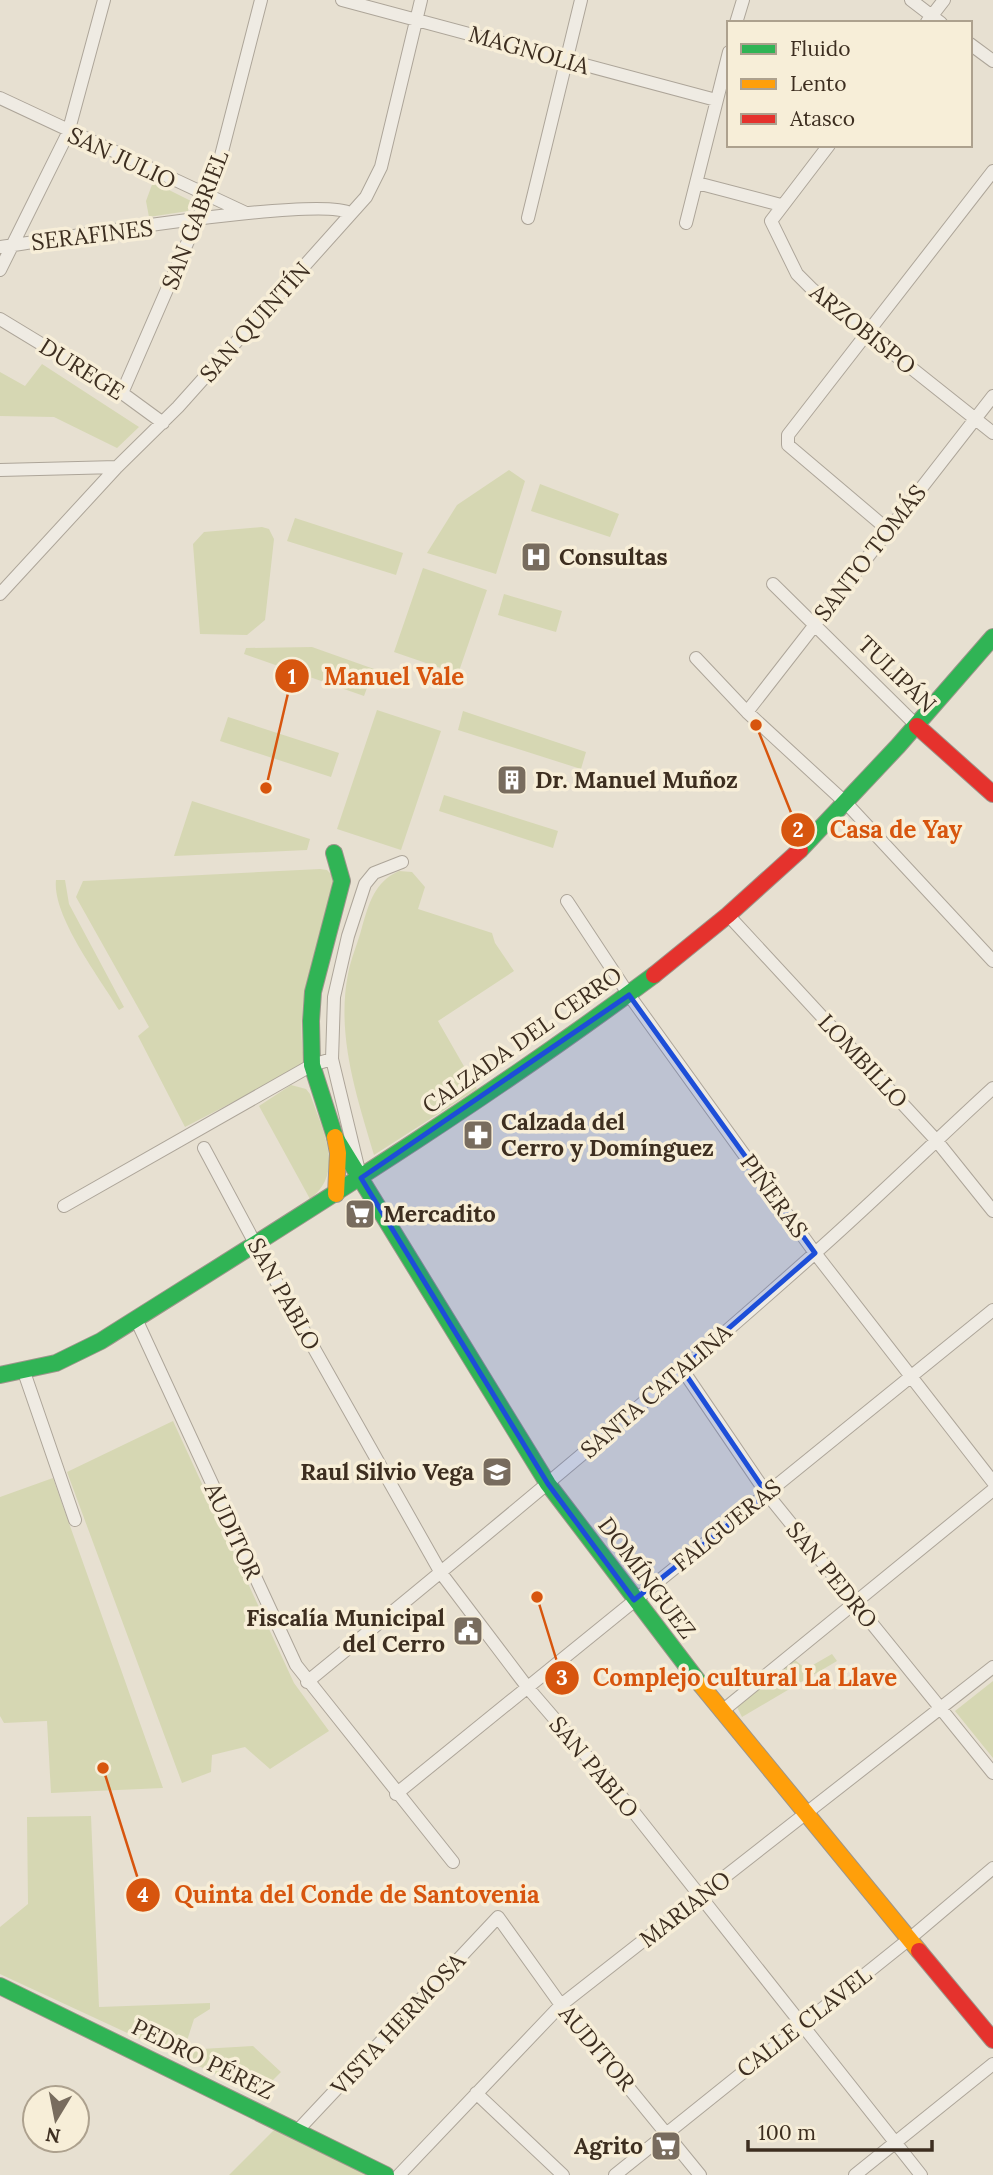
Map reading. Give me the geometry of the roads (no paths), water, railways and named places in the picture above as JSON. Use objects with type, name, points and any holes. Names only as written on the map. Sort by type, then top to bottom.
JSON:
[{"type":"street","points":[[0,270],[5,246],[68,132],[104,0]]},
{"type":"street","name":"SAN GABRIEL","points":[[122,393],[215,178],[261,0]]},
{"type":"street","name":"MAGNOLIA","points":[[342,0],[716,100]]},
{"type":"street","name":"SAN QUINTÍN","points":[[0,594],[117,467],[163,423],[377,180],[421,0]]},
{"type":"street","points":[[528,218],[581,0]]},
{"type":"street","points":[[737,21],[743,0]]},
{"type":"street","points":[[911,0],[933,21],[944,0]]},
{"type":"street","points":[[972,45],[993,61]]},
{"type":"street","points":[[686,222],[727,59]]},
{"type":"street","name":"SAN JULIO","points":[[0,98],[246,214]]},
{"type":"street","points":[[697,183],[781,205],[827,147]]},
{"type":"street","points":[[887,529],[788,444],[788,435],[993,171]]},
{"type":"street","name":"ARZOBISPO","points":[[781,205],[771,220],[797,274],[993,433]]},
{"type":"street","name":"SERAFINES","points":[[5,246],[246,214],[333,207],[350,213]]},
{"type":"street","name":"DUREGE","points":[[0,319],[122,393],[163,423]]},
{"type":"street","name":"SANTO TOMÁS","points":[[747,712],[993,396]]},
{"type":"street","points":[[0,470],[117,467]]},
{"type":"street","name":"TULIPÁN","points":[[773,583],[917,726],[993,794]]},
{"type":"street","name":"CALZADA DEL CERRO","points":[[0,1375],[24,1372],[72,1356],[257,1246],[558,1046],[629,995],[728,915],[848,805],[993,637]]},
{"type":"street","points":[[696,658],[747,712],[848,805],[993,961]]},
{"type":"street","name":"DOMÍNGUEZ","points":[[334,853],[342,881],[313,992],[312,1065],[335,1137],[548,1485],[721,1712],[993,2040]]},
{"type":"street","name":"DOMÍNGUEZ","points":[[361,1178],[332,1059],[332,1030],[339,970],[365,884],[374,873],[401,862]]},
{"type":"street","name":"PIÑERAS","points":[[567,901],[629,995],[816,1253],[993,1482]]},
{"type":"street","name":"LOMBILLO","points":[[728,915],[936,1140],[993,1211]]},
{"type":"street","points":[[64,1206],[312,1065],[332,1059]]},
{"type":"street","name":"SANTA CATALINA","points":[[307,1682],[548,1485],[816,1253],[993,1088]]},
{"type":"street","points":[[335,1137],[336,1194]]},
{"type":"street","name":"SAN PABLO","points":[[204,1147],[441,1573],[528,1688],[621,1797],[921,2175]]},
{"type":"street","name":"FALGUERAS","points":[[397,1794],[993,1310]]},
{"type":"street","name":"AUDITOR","points":[[136,1319],[250,1569],[307,1682],[453,1862]]},
{"type":"street","name":"SAN PEDRO","points":[[682,1369],[767,1493],[853,1603],[993,1773]]},
{"type":"street","points":[[24,1372],[75,1520]]},
{"type":"street","points":[[721,1712],[993,1490]]},
{"type":"street","name":"MARIANO","points":[[399,2175],[561,2005],[993,1667]]},
{"type":"street","name":"CALLE CLAVEL","points":[[615,2175],[666,2131],[908,1940],[993,1868]]},
{"type":"street","name":"AUDITOR","points":[[498,1917],[561,2005],[700,2175]]},
{"type":"street","name":"VISTA HERMOSA","points":[[298,2130],[498,1917]]},
{"type":"street","name":"PEDRO PÉREZ","points":[[0,1986],[386,2175]]},
{"type":"street","points":[[855,2175],[993,2064]]},
{"type":"street","points":[[476,2093],[563,2175]]},
{"type":"place","name":"Consultas","points":[[536,557]]},
{"type":"place","name":"Casa de Yay","points":[[756,725]]},
{"type":"place","name":"Dr. Manuel Muñoz","points":[[512,780]]},
{"type":"place","name":"Manuel Vale","points":[[266,788]]},
{"type":"place","name":"Calzada del Cerro y Domínguez","points":[[478,1135]]},
{"type":"place","name":"Mercadito","points":[[360,1214]]},
{"type":"place","name":"Raul Silvio Vega","points":[[497,1472]]},
{"type":"place","name":"Complejo cultural La Llave","points":[[537,1597]]},
{"type":"place","name":"Fiscalía Municipal del Cerro","points":[[468,1631]]},
{"type":"place","name":"Quinta del Conde de Santovenia","points":[[103,1768]]},
{"type":"place","name":"Agrito","points":[[666,2146]]}]
